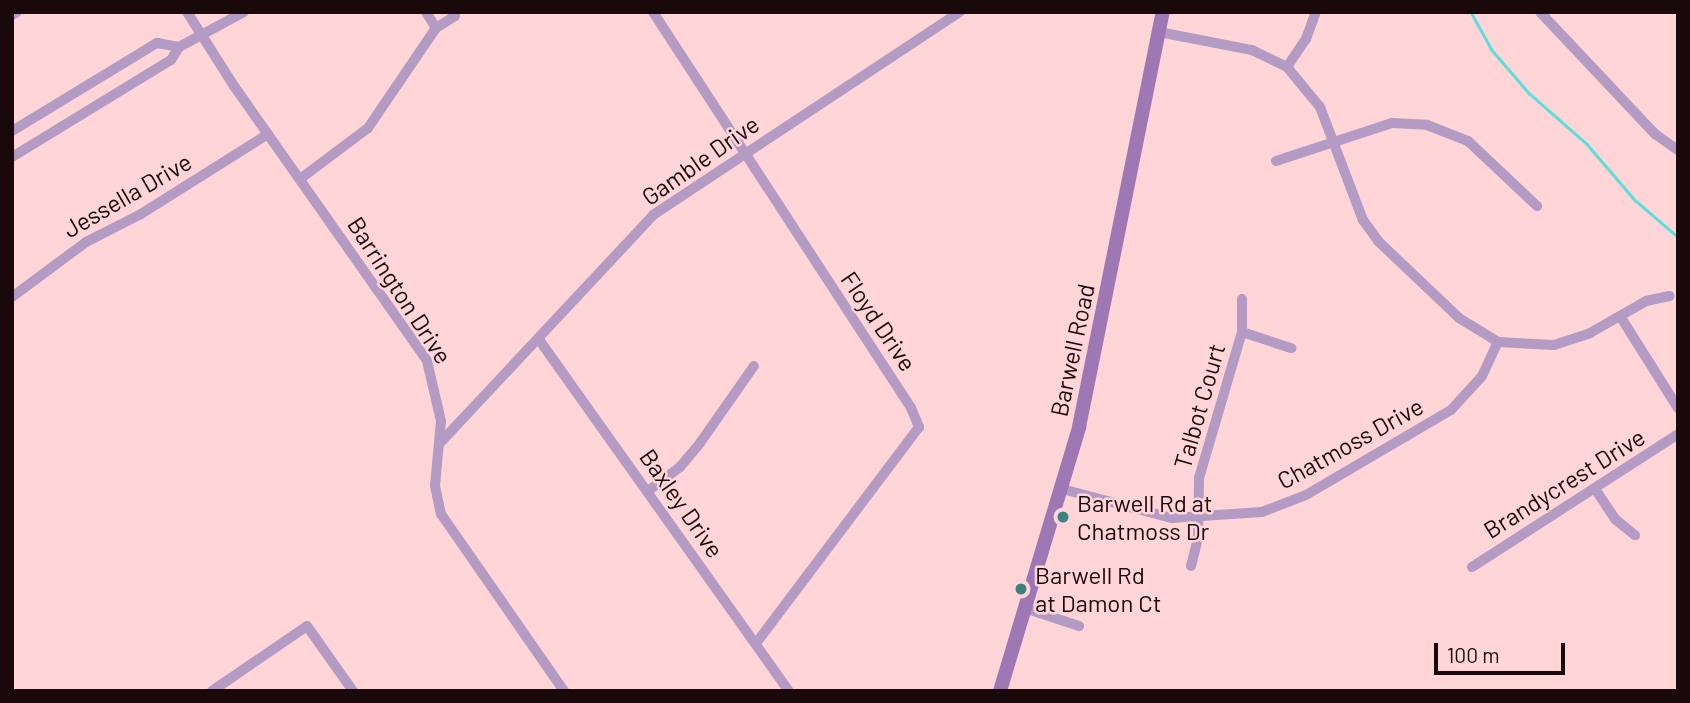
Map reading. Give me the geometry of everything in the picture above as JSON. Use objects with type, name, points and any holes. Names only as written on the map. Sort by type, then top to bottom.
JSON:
[{"type":"street","points":[[12,15],[17,12]]},
{"type":"street","name":"Barrington Drive","points":[[187,12],[268,134],[428,361],[438,398],[440,443],[435,486],[441,514],[561,687]]},
{"type":"street","points":[[12,131],[157,43],[179,47],[244,12]]},
{"type":"street","points":[[426,12],[436,28]]},
{"type":"street","name":"Floyd Drive","points":[[653,12],[742,154],[911,408],[919,427],[756,643]]},
{"type":"street","name":"Gamble Drive","points":[[440,443],[540,341],[653,215],[960,12]]},
{"type":"street","name":"Barwell Road","points":[[1000,691],[1062,489],[1095,361],[1163,12]]},
{"type":"street","points":[[1287,67],[1306,39],[1316,12]]},
{"type":"street","points":[[1540,12],[1655,134],[1678,150]]},
{"type":"street","points":[[300,179],[368,128],[436,28],[454,14]]},
{"type":"street","points":[[1159,32],[1252,50],[1287,67],[1320,107],[1363,220],[1378,241],[1459,318],[1498,342],[1554,345],[1620,316],[1646,300],[1669,296]]},
{"type":"street","points":[[12,157],[171,60],[179,47]]},
{"type":"street","points":[[1276,161],[1332,140],[1392,123],[1440,128],[1481,151],[1537,206]]},
{"type":"street","name":"Jessella Drive","points":[[12,297],[78,248],[268,134]]},
{"type":"street","name":"Talbot Court","points":[[1191,566],[1197,552],[1199,478],[1207,440],[1241,332],[1242,299]]},
{"type":"street","points":[[1620,316],[1678,408]]},
{"type":"street","points":[[1241,332],[1291,348]]},
{"type":"street","name":"Baxley Drive","points":[[540,341],[789,691]]},
{"type":"street","name":"Chatmoss Drive","points":[[1062,489],[1148,513],[1197,519],[1283,505],[1434,420],[1473,388],[1498,342]]},
{"type":"street","points":[[648,491],[694,451],[754,366]]},
{"type":"street","name":"Brandycrest Drive","points":[[1472,566],[1678,434]]},
{"type":"street","points":[[1595,489],[1615,519],[1635,535]]},
{"type":"street","points":[[1024,608],[1079,626]]},
{"type":"street","points":[[212,691],[307,626],[353,691]]},
{"type":"street","points":[[547,691],[561,687]]},
{"type":"waterway","points":[[1471,12],[1492,50],[1529,93],[1587,144],[1635,200],[1678,237]]},
{"type":"place","name":"Barwell Rd at Chatmoss Dr","points":[[1063,517]]},
{"type":"place","name":"Barwell Rd at Damon Ct","points":[[1021,589]]}]
